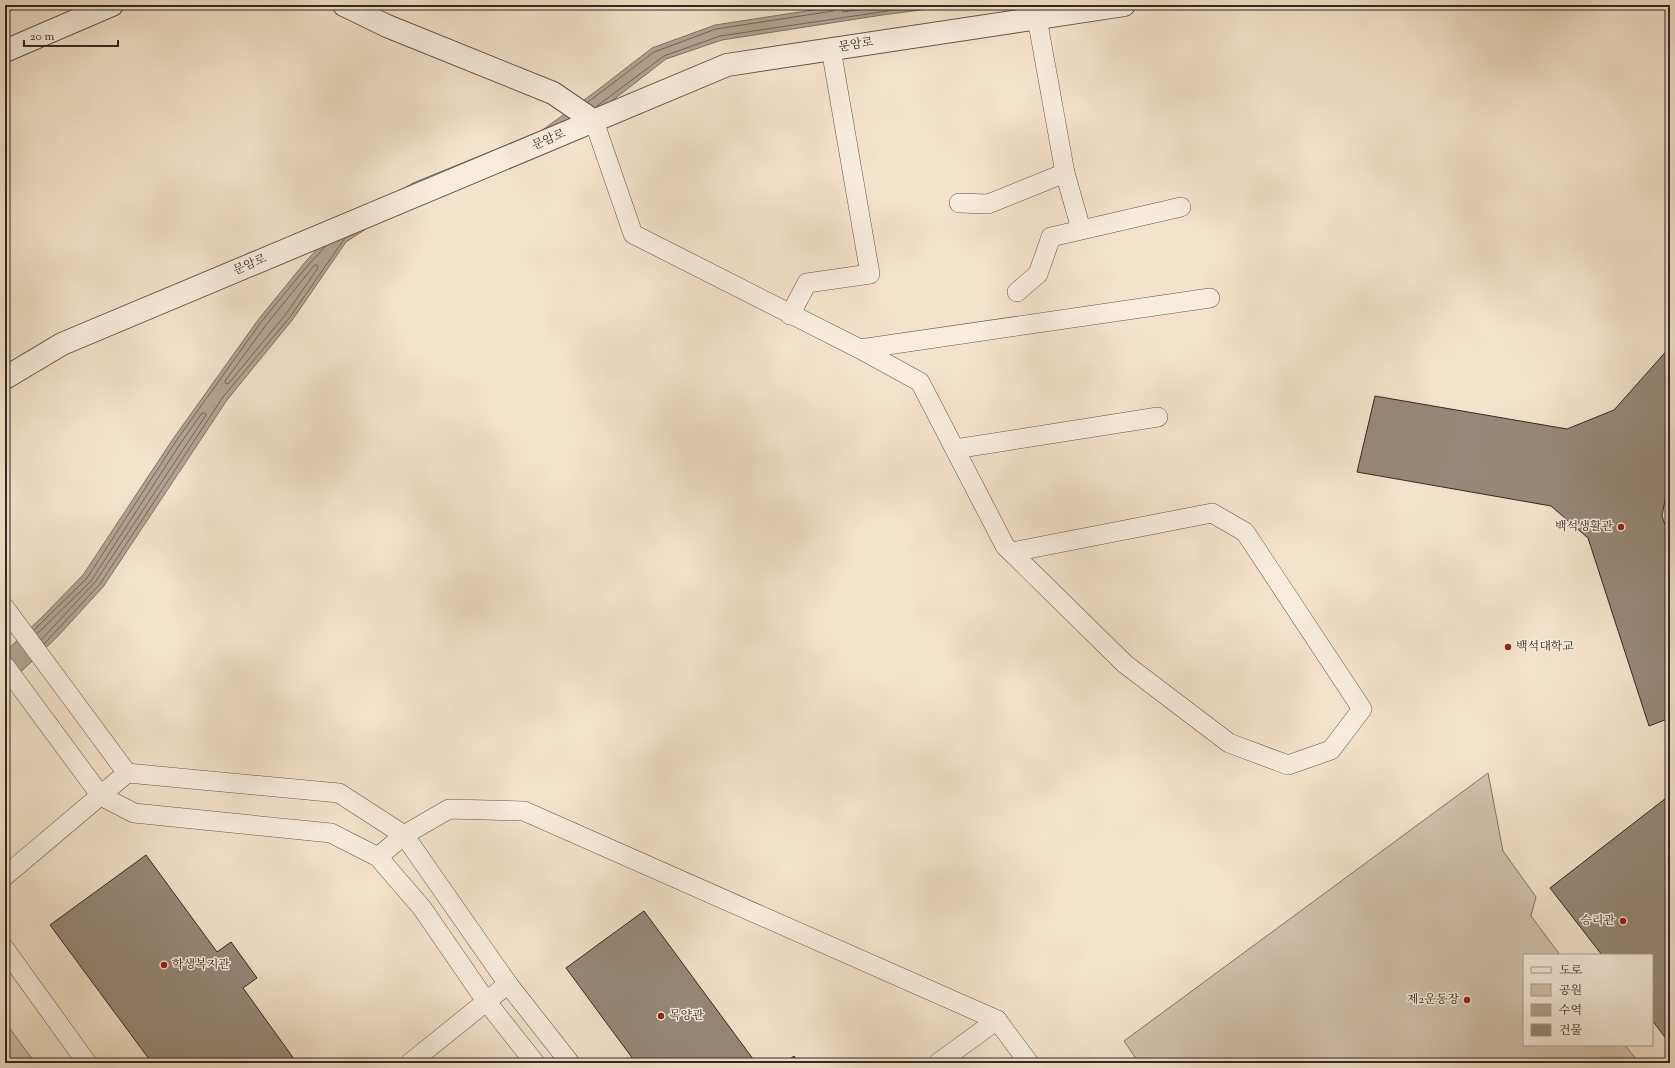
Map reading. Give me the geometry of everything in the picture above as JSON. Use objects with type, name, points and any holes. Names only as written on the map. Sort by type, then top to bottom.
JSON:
[{"type":"street","points":[[5,51],[112,5]]},
{"type":"street","points":[[344,5],[387,26],[553,93],[594,121]]},
{"type":"street","name":"문암로","points":[[5,378],[62,344],[727,65],[1124,5]]},
{"type":"lane","points":[[1037,18],[1065,173],[1081,229]]},
{"type":"lane","points":[[790,315],[806,283],[870,274],[831,49]]},
{"type":"lane","points":[[594,121],[633,234],[790,315],[860,349],[920,382],[1005,546],[1126,664],[1229,743],[1288,765],[1331,750],[1362,709],[1245,532],[1212,513],[1012,552]]},
{"type":"lane","points":[[959,203],[988,204],[1065,173]]},
{"type":"lane","points":[[1017,292],[1038,274],[1051,237],[1182,207]]},
{"type":"lane","points":[[860,349],[1210,298]]},
{"type":"lane","points":[[955,450],[1158,417]]},
{"type":"lane","points":[[5,608],[127,774]]},
{"type":"lane","points":[[5,666],[101,796],[134,813],[331,833],[378,857],[422,908],[486,1001],[535,1063]]},
{"type":"lane","points":[[5,876],[127,774],[339,793],[404,836],[508,984],[570,1063]]},
{"type":"lane","points":[[378,857],[404,836],[450,809],[524,811],[997,1020],[1029,1063]]},
{"type":"lane","points":[[5,949],[87,1063]]},
{"type":"lane","points":[[410,1063],[508,984]]},
{"type":"lane","points":[[938,1063],[997,1020]]},
{"type":"green space","points":[[1488,773],[1503,851],[1536,897],[1531,916],[1559,954],[1523,954],[1523,1046],[1626,1046],[1639,1063],[1139,1063],[1124,1041]]},
{"type":"green space","points":[[5,1022],[35,1063],[5,1063]]},
{"type":"water","points":[[845,5],[959,5],[882,15],[722,40],[666,59],[604,107],[410,200],[346,242],[293,319],[227,400],[103,587],[58,636],[5,687],[5,652],[83,575],[173,439],[258,320],[306,261],[341,224],[413,183],[541,131],[652,48],[715,25]]},
{"type":"building","name":"백석생활관","points":[[1670,347],[1670,474],[1662,516],[1670,539],[1670,718],[1649,726],[1588,538],[1551,506],[1357,472],[1375,396],[1567,429],[1614,410]]},
{"type":"building","name":"승리관","points":[[1670,795],[1670,1044],[1653,1021],[1653,954],[1601,954],[1550,888]]},
{"type":"building","name":"학생복지관","points":[[146,855],[217,952],[231,942],[257,978],[243,988],[297,1063],[152,1063],[50,925]]},
{"type":"building","name":"목양관","points":[[644,911],[756,1063],[636,1063],[566,968]]},
{"type":"building","points":[[794,1056],[799,1063],[784,1063]]},
{"type":"place","name":"백석생활관","points":[[1621,527]]},
{"type":"place","name":"백석대학교","points":[[1508,647]]},
{"type":"place","name":"승리관","points":[[1623,921]]},
{"type":"place","name":"학생복지관","points":[[164,965]]},
{"type":"place","name":"제2운동장","points":[[1467,1000]]},
{"type":"place","name":"목양관","points":[[661,1016]]}]
